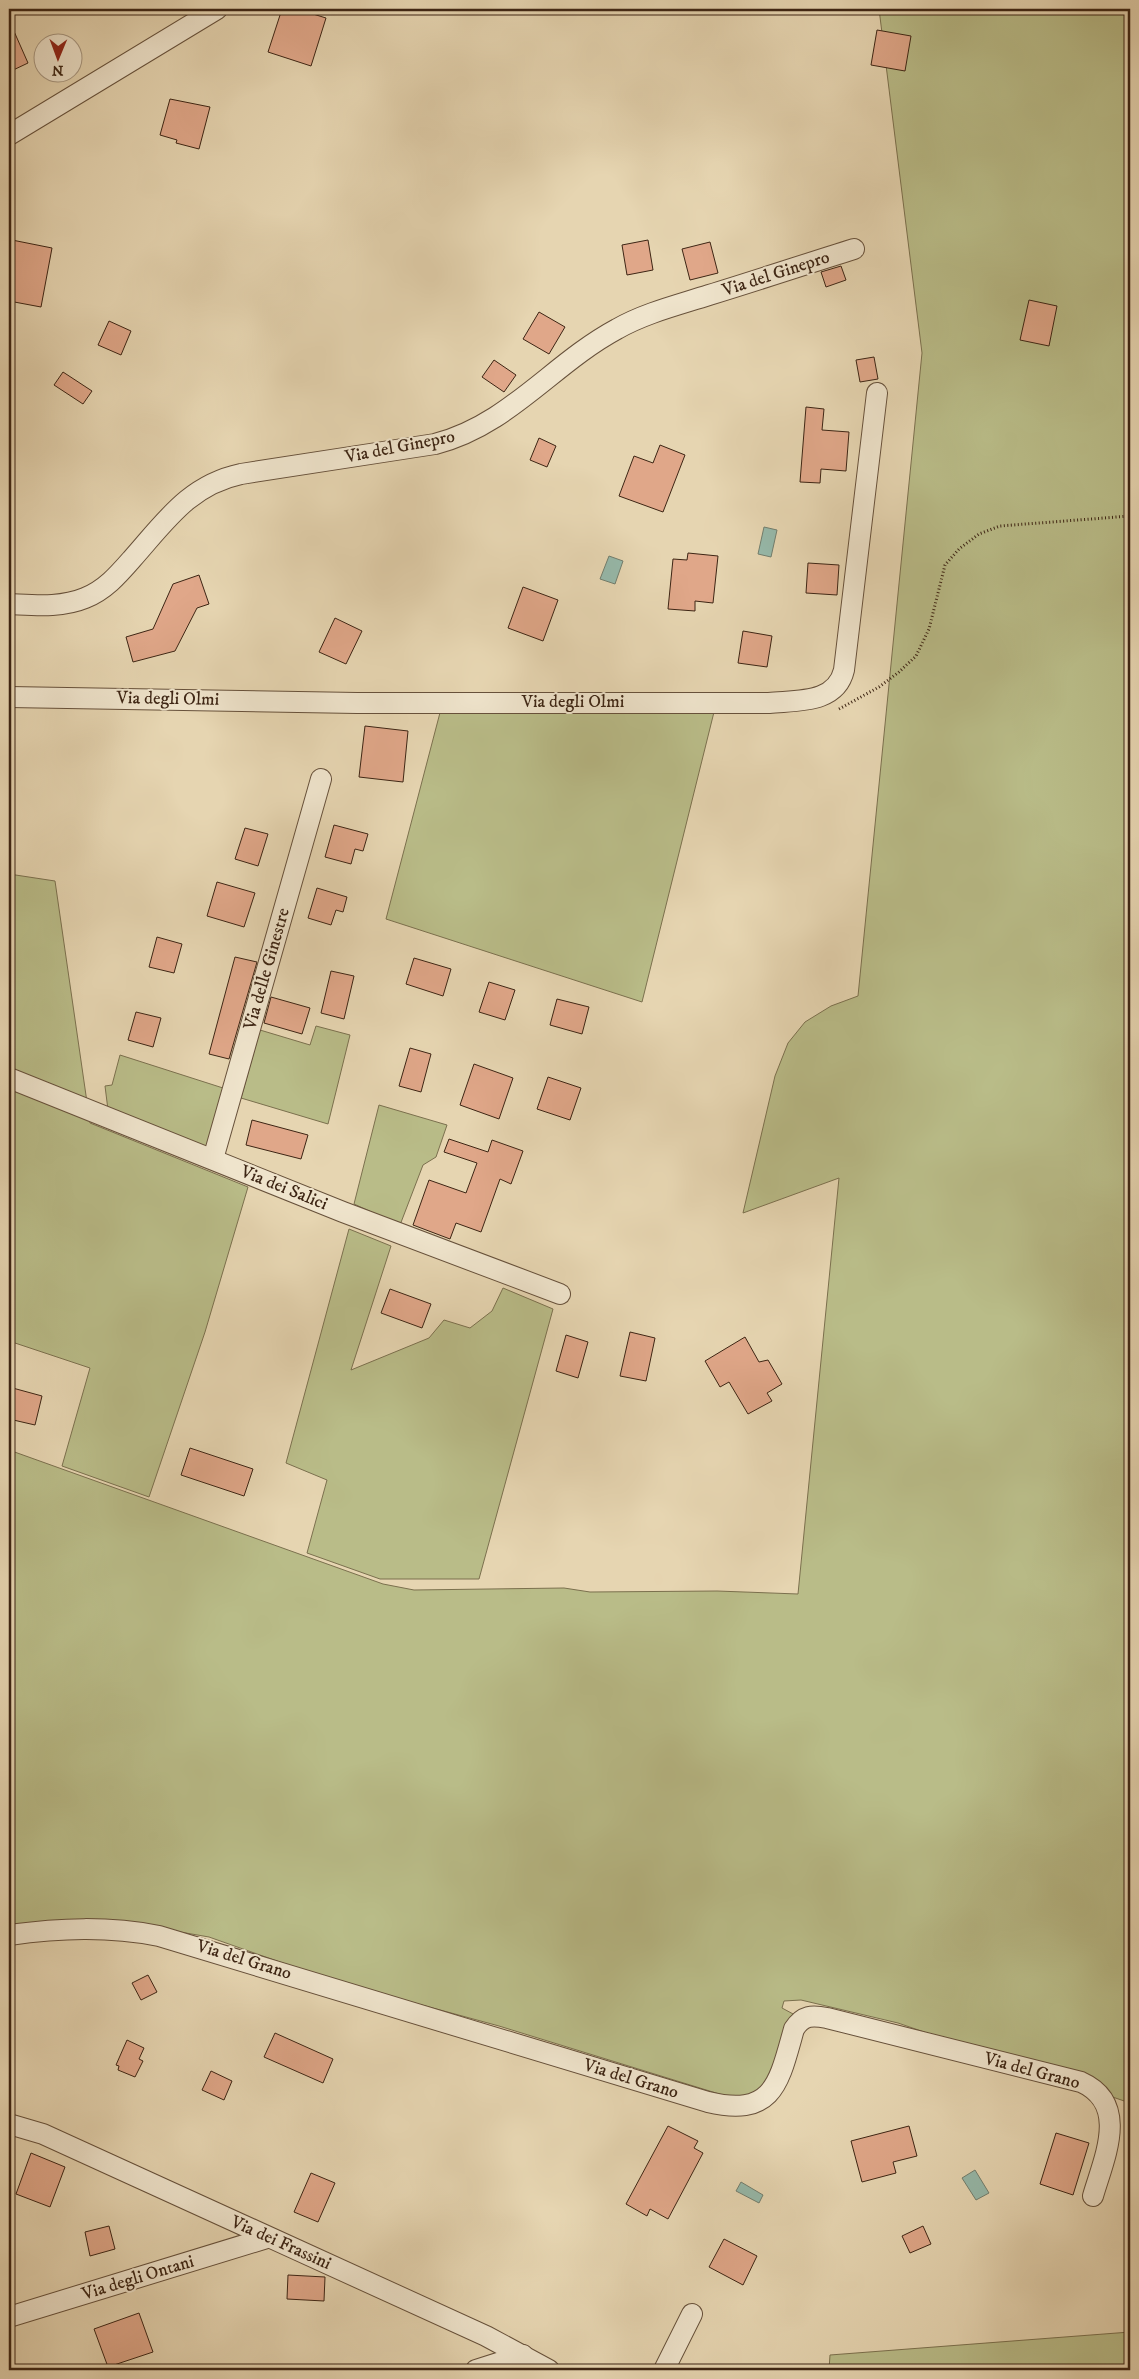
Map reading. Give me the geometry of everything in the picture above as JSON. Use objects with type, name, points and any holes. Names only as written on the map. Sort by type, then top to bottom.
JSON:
[{"type":"street","points":[[9,135],[217,9]]},
{"type":"street","name":"Via del Ginepro","points":[[9,604],[65,603],[83,599],[100,590],[117,576],[183,502],[214,482],[241,474],[435,444],[460,437],[496,418],[578,354],[618,328],[662,310],[854,249]]},
{"type":"street","name":"Via degli Olmi","points":[[9,697],[401,703],[769,703],[818,697],[832,691],[837,686],[844,670],[877,393]]},
{"type":"street","name":"Via delle Ginestre","points":[[213,1159],[320,779]]},
{"type":"street","name":"Via dei Salici","points":[[9,1078],[342,1212],[560,1294]]},
{"type":"street","name":"Via del Grano","points":[[9,1935],[52,1929],[94,1928],[138,1932],[174,1939],[708,2102],[727,2106],[755,2102],[769,2094],[778,2081],[798,2022],[810,2016],[827,2018],[1081,2082],[1094,2089],[1104,2100],[1110,2115],[1111,2127],[1094,2196]]},
{"type":"street","name":"Via dei Frassini","points":[[9,2124],[44,2134],[267,2238],[486,2336],[523,2354],[549,2370]]},
{"type":"street","name":"Via degli Ontani","points":[[9,2318],[267,2238]]},
{"type":"street","points":[[664,2370],[692,2314]]},
{"type":"street","points":[[476,2370],[523,2354]]},
{"type":"path","points":[[833,710],[851,704],[879,687],[916,656],[929,629],[945,565],[959,550],[979,534],[1000,526],[1130,516]]},
{"type":"green space","points":[[879,9],[1130,9],[1130,2103],[898,2023],[801,2000],[784,2001],[782,2008],[795,2015],[793,2053],[754,2097],[729,2097],[499,2026],[385,1995],[294,1967],[209,1937],[157,1928],[9,1931],[9,1450],[383,1584],[414,1590],[564,1588],[590,1592],[717,1591],[798,1594],[839,1178],[743,1213],[775,1076],[788,1043],[805,1022],[831,1006],[858,996],[922,353]]},
{"type":"green space","points":[[442,705],[715,708],[642,1002],[386,919]]},
{"type":"green space","points":[[9,874],[55,881],[90,1123],[248,1187],[205,1332],[149,1497],[62,1466],[90,1368],[9,1341]]},
{"type":"green space","points":[[316,1026],[350,1035],[328,1124],[241,1098],[260,1030],[310,1045]]},
{"type":"green space","points":[[120,1055],[223,1088],[206,1149],[108,1110],[105,1086],[112,1085]]},
{"type":"green space","points":[[379,1105],[447,1125],[436,1157],[423,1165],[400,1225],[354,1204]]},
{"type":"green space","points":[[349,1229],[391,1246],[351,1370],[429,1338],[444,1320],[470,1328],[492,1311],[503,1288],[553,1309],[479,1579],[380,1579],[307,1553],[327,1480],[286,1463]]},
{"type":"green space","points":[[1130,2332],[1130,2370],[829,2370],[830,2355]]},
{"type":"shaded area","points":[[764,527],[777,530],[771,557],[758,554]]},
{"type":"shaded area","points":[[609,556],[623,561],[615,584],[600,579]]},
{"type":"shaded area","points":[[975,2170],[989,2193],[976,2200],[962,2178]]},
{"type":"shaded area","points":[[741,2182],[763,2195],[759,2203],[736,2191]]},
{"type":"building","points":[[282,9],[297,9],[326,18],[311,66],[268,52]]},
{"type":"building","points":[[9,20],[28,63],[9,72]]},
{"type":"building","points":[[877,30],[911,36],[905,71],[871,65]]},
{"type":"building","points":[[170,99],[210,107],[199,149],[176,143],[177,140],[160,135]]},
{"type":"building","points":[[12,240],[52,248],[41,307],[9,301],[9,254]]},
{"type":"building","points":[[648,240],[653,270],[627,275],[622,245]]},
{"type":"building","points":[[710,242],[718,273],[690,280],[682,249]]},
{"type":"building","points":[[841,266],[846,280],[826,287],[821,272]]},
{"type":"building","points":[[1029,300],[1057,306],[1049,346],[1020,340]]},
{"type":"building","points":[[539,312],[565,327],[549,354],[523,339]]},
{"type":"building","points":[[109,321],[131,331],[121,355],[98,345]]},
{"type":"building","points":[[874,357],[878,379],[860,382],[856,360]]},
{"type":"building","points":[[494,360],[516,375],[504,392],[482,377]]},
{"type":"building","points":[[63,372],[92,391],[83,404],[54,385]]},
{"type":"building","points":[[806,407],[824,409],[822,430],[849,432],[846,471],[821,469],[820,483],[800,482]]},
{"type":"building","points":[[539,438],[556,446],[547,467],[530,460]]},
{"type":"building","points":[[660,445],[685,455],[663,512],[619,496],[634,456],[653,463]]},
{"type":"building","points":[[688,553],[718,556],[713,603],[695,601],[695,611],[668,609],[673,559],[687,560]]},
{"type":"building","points":[[808,563],[839,565],[837,595],[806,593]]},
{"type":"building","points":[[199,575],[209,604],[197,608],[175,651],[133,662],[126,637],[153,629],[173,584]]},
{"type":"building","points":[[523,587],[558,600],[543,641],[508,628]]},
{"type":"building","points":[[335,618],[362,631],[346,664],[319,652]]},
{"type":"building","points":[[743,631],[772,636],[767,667],[738,663]]},
{"type":"building","points":[[365,726],[408,731],[403,782],[359,777]]},
{"type":"building","points":[[334,825],[368,834],[363,851],[355,849],[351,864],[325,857]]},
{"type":"building","points":[[245,828],[268,834],[258,866],[235,859]]},
{"type":"building","points":[[217,882],[255,893],[244,927],[207,916]]},
{"type":"building","points":[[317,888],[347,897],[343,912],[336,910],[331,925],[308,918]]},
{"type":"building","points":[[157,937],[182,944],[174,973],[149,967]]},
{"type":"building","points":[[235,957],[257,962],[229,1059],[209,1054]]},
{"type":"building","points":[[414,958],[451,969],[443,996],[406,984]]},
{"type":"building","points":[[331,971],[354,976],[344,1019],[321,1013]]},
{"type":"building","points":[[489,982],[515,990],[505,1020],[479,1012]]},
{"type":"building","points":[[271,997],[310,1008],[302,1034],[264,1023]]},
{"type":"building","points":[[557,999],[589,1007],[582,1034],[550,1025]]},
{"type":"building","points":[[136,1012],[161,1018],[153,1047],[128,1040]]},
{"type":"building","points":[[410,1048],[431,1054],[421,1092],[399,1086]]},
{"type":"building","points":[[474,1064],[513,1078],[499,1119],[460,1105]]},
{"type":"building","points":[[548,1077],[581,1088],[570,1120],[537,1109]]},
{"type":"building","points":[[252,1120],[308,1135],[301,1159],[246,1145]]},
{"type":"building","points":[[449,1139],[488,1152],[492,1140],[523,1151],[511,1184],[500,1179],[481,1232],[456,1223],[450,1239],[413,1225],[429,1180],[466,1193],[477,1163],[444,1152]]},
{"type":"building","points":[[390,1289],[431,1304],[422,1328],[381,1313]]},
{"type":"building","points":[[630,1332],[655,1338],[646,1381],[620,1376]]},
{"type":"building","points":[[566,1335],[588,1342],[578,1378],[556,1371]]},
{"type":"building","points":[[745,1337],[759,1362],[768,1360],[782,1384],[767,1393],[772,1401],[748,1414],[729,1382],[720,1387],[705,1361]]},
{"type":"building","points":[[9,1387],[42,1396],[35,1425],[9,1419]]},
{"type":"building","points":[[190,1448],[253,1469],[244,1496],[181,1475]]},
{"type":"building","points":[[148,1975],[157,1992],[141,2000],[132,1983]]},
{"type":"building","points":[[275,2033],[333,2059],[323,2083],[264,2057]]},
{"type":"building","points":[[127,2040],[144,2048],[139,2059],[143,2061],[135,2077],[118,2070],[119,2066],[116,2065]]},
{"type":"building","points":[[211,2071],[232,2081],[224,2100],[202,2090]]},
{"type":"building","points":[[668,2126],[698,2141],[694,2148],[703,2153],[668,2219],[650,2209],[647,2216],[626,2204]]},
{"type":"building","points":[[909,2126],[917,2156],[893,2162],[896,2173],[862,2182],[851,2141]]},
{"type":"building","points":[[1056,2133],[1089,2143],[1073,2195],[1040,2184]]},
{"type":"building","points":[[31,2153],[65,2167],[50,2207],[16,2194]]},
{"type":"building","points":[[311,2173],[335,2183],[318,2222],[294,2212]]},
{"type":"building","points":[[109,2226],[115,2249],[90,2256],[85,2232]]},
{"type":"building","points":[[923,2226],[931,2244],[910,2253],[902,2236]]},
{"type":"building","points":[[724,2239],[757,2256],[743,2285],[709,2267]]},
{"type":"building","points":[[288,2275],[325,2277],[324,2301],[287,2299]]},
{"type":"building","points":[[139,2313],[153,2352],[108,2367],[94,2329]]}]
